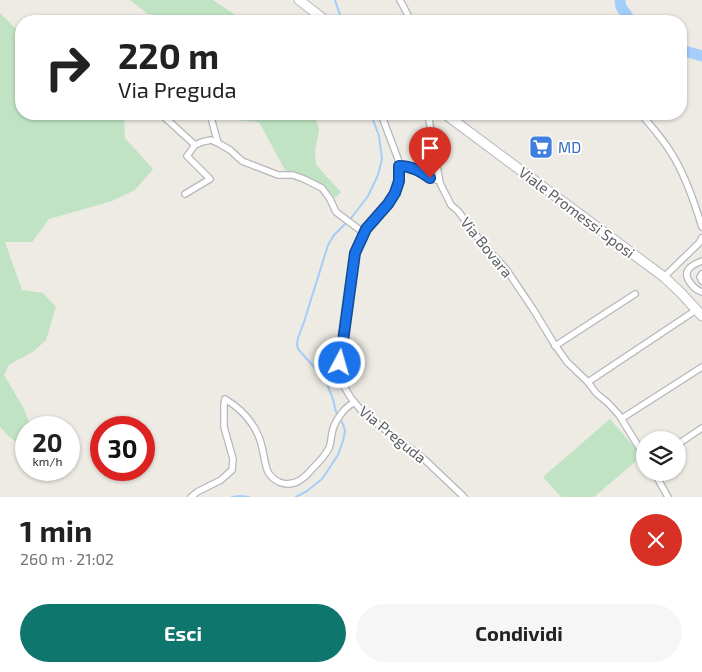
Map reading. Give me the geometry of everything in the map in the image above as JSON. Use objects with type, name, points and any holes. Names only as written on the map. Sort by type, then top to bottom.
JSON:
[{"type":"main road","points":[[299,0],[318,15]]},
{"type":"main road","name":"Viale Promessi Sposi","points":[[453,120],[664,277],[699,313]]},
{"type":"street","points":[[400,0],[408,15]]},
{"type":"street","points":[[167,120],[195,146]]},
{"type":"street","points":[[212,120],[218,143]]},
{"type":"street","name":"Via Preguda","points":[[384,120],[398,159],[399,181],[394,196],[370,223],[355,253],[340,368],[345,388],[353,403],[371,419],[426,460],[464,497]]},
{"type":"street","name":"Via Bovara","points":[[429,120],[440,180],[451,205],[508,272],[567,362],[621,418],[636,442]]},
{"type":"street","points":[[647,120],[670,151],[677,164],[702,227]]},
{"type":"street","points":[[185,194],[210,179],[187,156],[195,146],[211,140],[230,150],[242,161],[278,174],[294,175],[322,188],[336,212],[364,233]]},
{"type":"street","points":[[399,166],[415,169],[432,180],[440,180]]},
{"type":"street","points":[[664,277],[701,242]]},
{"type":"street","points":[[702,261],[692,266],[688,270],[687,275],[692,286],[702,292]]},
{"type":"street","points":[[702,274],[700,277],[702,280]]},
{"type":"street","points":[[555,346],[635,294]]},
{"type":"street","points":[[588,382],[699,313]]},
{"type":"street","points":[[621,418],[702,367]]},
{"type":"street","points":[[191,497],[221,480],[232,470],[233,459],[224,427],[225,399],[241,410],[248,418],[262,443],[268,472],[276,480],[285,484],[298,481],[318,463],[328,449],[336,421],[353,403]]},
{"type":"street","points":[[686,439],[702,428]]},
{"type":"street","points":[[659,481],[668,497]]},
{"type":"green space","points":[[130,0],[213,0],[235,15],[153,15],[148,14]]},
{"type":"green space","points":[[0,13],[15,28],[15,120],[124,120],[125,138],[153,169],[135,190],[112,201],[49,219],[32,242],[5,242],[22,290],[43,293],[56,307],[46,340],[34,351],[9,365],[4,375],[27,416],[15,416],[15,441],[0,427]]},
{"type":"green space","points":[[237,120],[316,120],[319,130],[315,151],[316,165],[341,192],[335,198],[326,187],[304,175],[285,170],[259,122]]},
{"type":"green space","points":[[610,419],[636,449],[636,461],[594,497],[561,497],[543,477]]},
{"type":"waterway","points":[[335,0],[340,15]]},
{"type":"waterway","points":[[620,0],[621,7],[627,15]]},
{"type":"waterway","points":[[687,52],[702,56]]},
{"type":"waterway","points":[[296,497],[322,479],[338,455],[343,441],[345,431],[336,412],[327,384],[298,349],[297,344],[328,245],[334,235],[352,217],[368,196],[378,175],[382,159],[379,136],[373,120]]},
{"type":"waterway","points":[[232,497],[249,497]]},
{"type":"place","name":"MD","points":[[541,147]]},
{"type":"route","points":[[340,363],[355,253],[362,236],[368,226],[394,196],[400,176],[399,166],[415,169],[430,178]]}]
